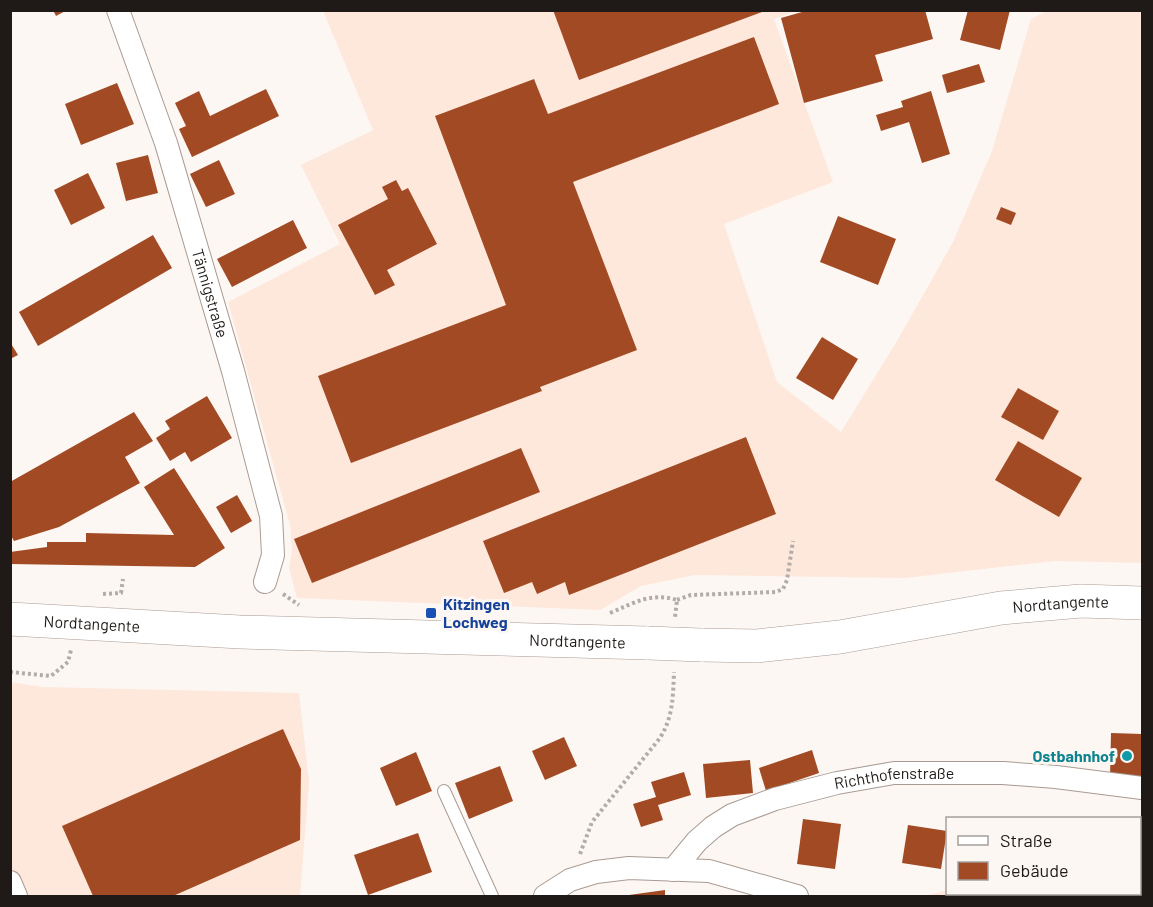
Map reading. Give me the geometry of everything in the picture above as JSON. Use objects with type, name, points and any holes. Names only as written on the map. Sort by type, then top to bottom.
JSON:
[{"type":"main road","name":"Nordtangente","points":[[10,619],[240,632],[757,646],[840,637],[1001,608],[1081,601],[1143,603]]},
{"type":"street","name":"Tännigstraße","points":[[118,10],[166,143],[233,371],[271,516],[273,555],[265,582]]},
{"type":"street","name":"Richthofenstraße","points":[[673,870],[713,827],[732,815],[775,799],[837,783],[894,773],[1003,773],[1143,788]]},
{"type":"street","points":[[545,897],[570,880],[596,872],[629,868],[709,871],[797,897]]},
{"type":"street","points":[[10,882],[16,897]]},
{"type":"lane","points":[[444,791],[492,897]]},
{"type":"path","points":[[639,601],[650,596],[677,600],[691,595],[776,592],[783,589],[787,580],[793,541]]},
{"type":"path","points":[[675,613],[677,600]]},
{"type":"path","points":[[570,880],[592,822],[660,738],[669,725],[673,707]]},
{"type":"shaded area","points":[[323,11],[797,11],[774,19],[833,182],[724,224],[777,382],[841,432],[897,341],[953,242],[992,151],[1031,19],[1047,11],[1142,11],[1142,563],[1054,561],[905,578],[695,575],[641,586],[600,610],[297,598],[289,568],[292,552],[290,525],[228,302],[340,244],[301,165],[373,130]]},
{"type":"shaded area","points":[[10,682],[43,687],[299,693],[309,782],[300,896],[11,896]]},
{"type":"shaded area","points":[[1142,836],[1142,896],[925,896],[946,890],[946,895],[1141,895]]},
{"type":"building","points":[[53,10],[67,10],[56,16]]},
{"type":"building","points":[[553,10],[765,10],[765,11],[579,80]]},
{"type":"building","points":[[809,10],[925,10],[933,39],[875,55],[883,81],[804,103],[781,18]]},
{"type":"building","points":[[968,10],[1010,10],[1000,50],[960,40]]},
{"type":"building","points":[[754,37],[779,104],[573,182],[637,350],[540,387],[542,391],[351,463],[318,376],[506,305],[435,116],[534,79],[548,114]]},
{"type":"building","points":[[979,64],[985,82],[947,93],[942,75]]},
{"type":"building","points":[[117,83],[134,124],[81,145],[65,104]]},
{"type":"building","points":[[266,89],[279,116],[192,157],[179,129],[186,126],[175,103],[199,91],[210,116]]},
{"type":"building","points":[[931,91],[950,154],[922,163],[909,122],[881,131],[876,115],[903,107],[901,101]]},
{"type":"building","points":[[148,155],[158,193],[126,201],[116,163]]},
{"type":"building","points":[[219,160],[235,194],[206,207],[190,174]]},
{"type":"building","points":[[88,173],[105,208],[71,225],[54,190]]},
{"type":"building","points":[[396,180],[402,191],[408,188],[437,244],[387,270],[395,285],[375,295],[338,225],[388,199],[382,187]]},
{"type":"building","points":[[1001,207],[1016,213],[1011,225],[996,219]]},
{"type":"building","points":[[838,216],[896,239],[878,285],[820,262]]},
{"type":"building","points":[[293,220],[307,248],[232,287],[217,259]]},
{"type":"building","points":[[153,235],[172,268],[38,346],[19,312]]},
{"type":"building","points":[[822,337],[858,359],[833,400],[796,378]]},
{"type":"building","points":[[10,342],[18,355],[10,359]]},
{"type":"building","points":[[1018,388],[1059,411],[1043,440],[1001,417]]},
{"type":"building","points":[[207,396],[232,438],[191,462],[185,452],[170,461],[156,438],[170,429],[165,421]]},
{"type":"building","points":[[134,412],[153,441],[125,457],[140,483],[59,527],[14,541],[10,534],[10,482]]},
{"type":"building","points":[[746,437],[776,514],[569,595],[565,582],[537,594],[532,582],[504,593],[483,541]]},
{"type":"building","points":[[1018,441],[1082,478],[1059,517],[995,480]]},
{"type":"building","points":[[521,448],[540,492],[312,583],[294,539]]},
{"type":"building","points":[[174,468],[225,548],[195,567],[10,564],[10,552],[47,547],[47,542],[86,542],[86,533],[174,535],[144,487]]},
{"type":"building","points":[[237,495],[252,521],[231,533],[216,507]]},
{"type":"building","points":[[283,729],[301,769],[300,840],[173,896],[93,896],[62,826]]},
{"type":"building","name":"Ostbahnhof","points":[[1111,733],[1142,734],[1142,779],[1110,778]]},
{"type":"building","points":[[564,737],[577,766],[545,780],[532,751]]},
{"type":"building","points":[[812,750],[819,773],[766,791],[759,768]]},
{"type":"building","points":[[416,752],[432,791],[396,806],[380,768]]},
{"type":"building","points":[[750,760],[753,793],[706,798],[703,764]]},
{"type":"building","points":[[500,766],[513,801],[469,819],[455,783]]},
{"type":"building","points":[[684,772],[691,795],[658,805],[663,820],[641,827],[633,804],[656,797],[651,782]]},
{"type":"building","points":[[803,819],[841,824],[835,869],[797,864]]},
{"type":"building","points":[[908,825],[946,831],[941,869],[902,863]]},
{"type":"building","points":[[418,833],[432,872],[368,895],[354,855]]},
{"type":"building","points":[[665,890],[665,896],[629,896],[629,895]]},
{"type":"place","name":"Kitzingen Lochweg","points":[[431,613]]},
{"type":"place","name":"Ostbahnhof","points":[[1127,756]]}]
